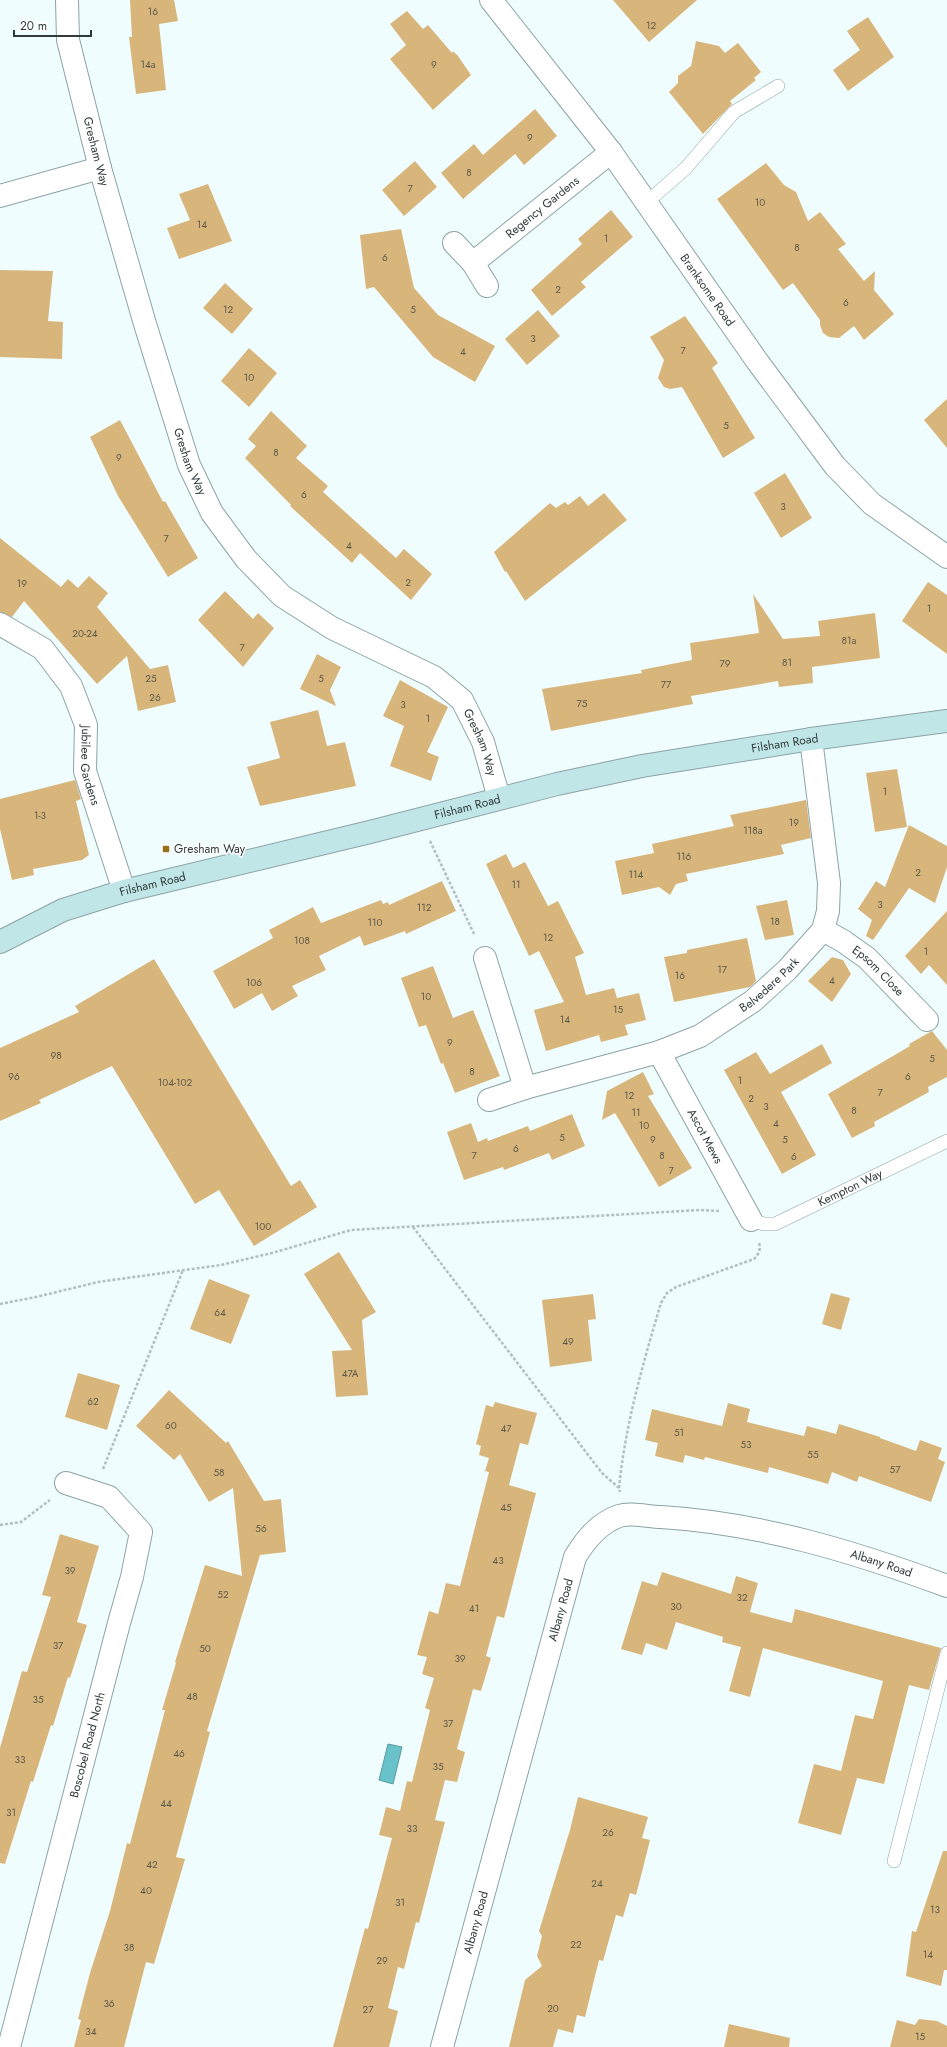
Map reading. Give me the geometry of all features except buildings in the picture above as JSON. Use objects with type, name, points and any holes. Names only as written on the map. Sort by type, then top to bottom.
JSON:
[{"type":"street","name":"Gresham Way","points":[[67,0],[68,40],[100,168],[145,324],[189,465],[212,513],[246,559],[282,596],[332,628],[434,677],[462,700],[483,742],[499,798]]},
{"type":"street","name":"Branksome Road","points":[[491,0],[611,152],[802,424],[835,466],[872,504],[947,557]]},
{"type":"street","name":"Regency Gardens","points":[[473,263],[611,152]]},
{"type":"street","points":[[0,196],[100,168]]},
{"type":"street","points":[[454,243],[473,263],[487,286]]},
{"type":"street","name":"Jubilee Gardens","points":[[0,624],[42,649],[71,686],[86,725],[85,771],[124,891]]},
{"type":"street","name":"Filsham Road","points":[[0,942],[63,910],[124,891],[420,819],[499,798],[642,766],[811,739],[947,721]]},
{"type":"street","name":"Belvedere Park","points":[[488,1100],[525,1088],[659,1052],[700,1036],[753,1001],[787,970],[823,930],[828,911],[829,883],[811,739]]},
{"type":"street","name":"Epsom Close","points":[[823,930],[867,958],[927,1020]]},
{"type":"street","points":[[485,958],[525,1088]]},
{"type":"street","name":"Ascot Mews","points":[[659,1052],[749,1218]]},
{"type":"street","name":"Boscobel Road North","points":[[9,2047],[118,1623],[132,1578],[141,1532],[109,1497],[69,1484]]},
{"type":"street","name":"Albany Road","points":[[442,2047],[575,1556],[587,1538],[603,1524],[620,1516],[627,1515],[678,1518],[779,1533],[889,1565],[947,1586]]},
{"type":"lane","points":[[646,203],[686,168],[734,112],[778,86]]},
{"type":"lane","name":"Kempton Way","points":[[749,1218],[764,1224],[775,1224],[947,1141]]},
{"type":"lane","points":[[894,1861],[947,1653]]},
{"type":"path","points":[[420,819],[485,958]]},
{"type":"path","points":[[0,1304],[36,1298],[98,1282],[221,1265],[351,1230],[700,1210],[749,1218],[760,1247],[758,1255],[754,1258],[676,1287],[667,1293],[661,1303],[632,1415],[621,1468],[618,1488],[627,1515]]},
{"type":"path","points":[[412,1226],[602,1473],[618,1488]]},
{"type":"path","points":[[94,1492],[184,1270]]},
{"type":"path","points":[[0,1525],[21,1522],[69,1484]]},
{"type":"water","points":[[388,1744],[402,1747],[393,1784],[379,1780]]},
{"type":"place","name":"Gresham Way","points":[[166,849]]}]
